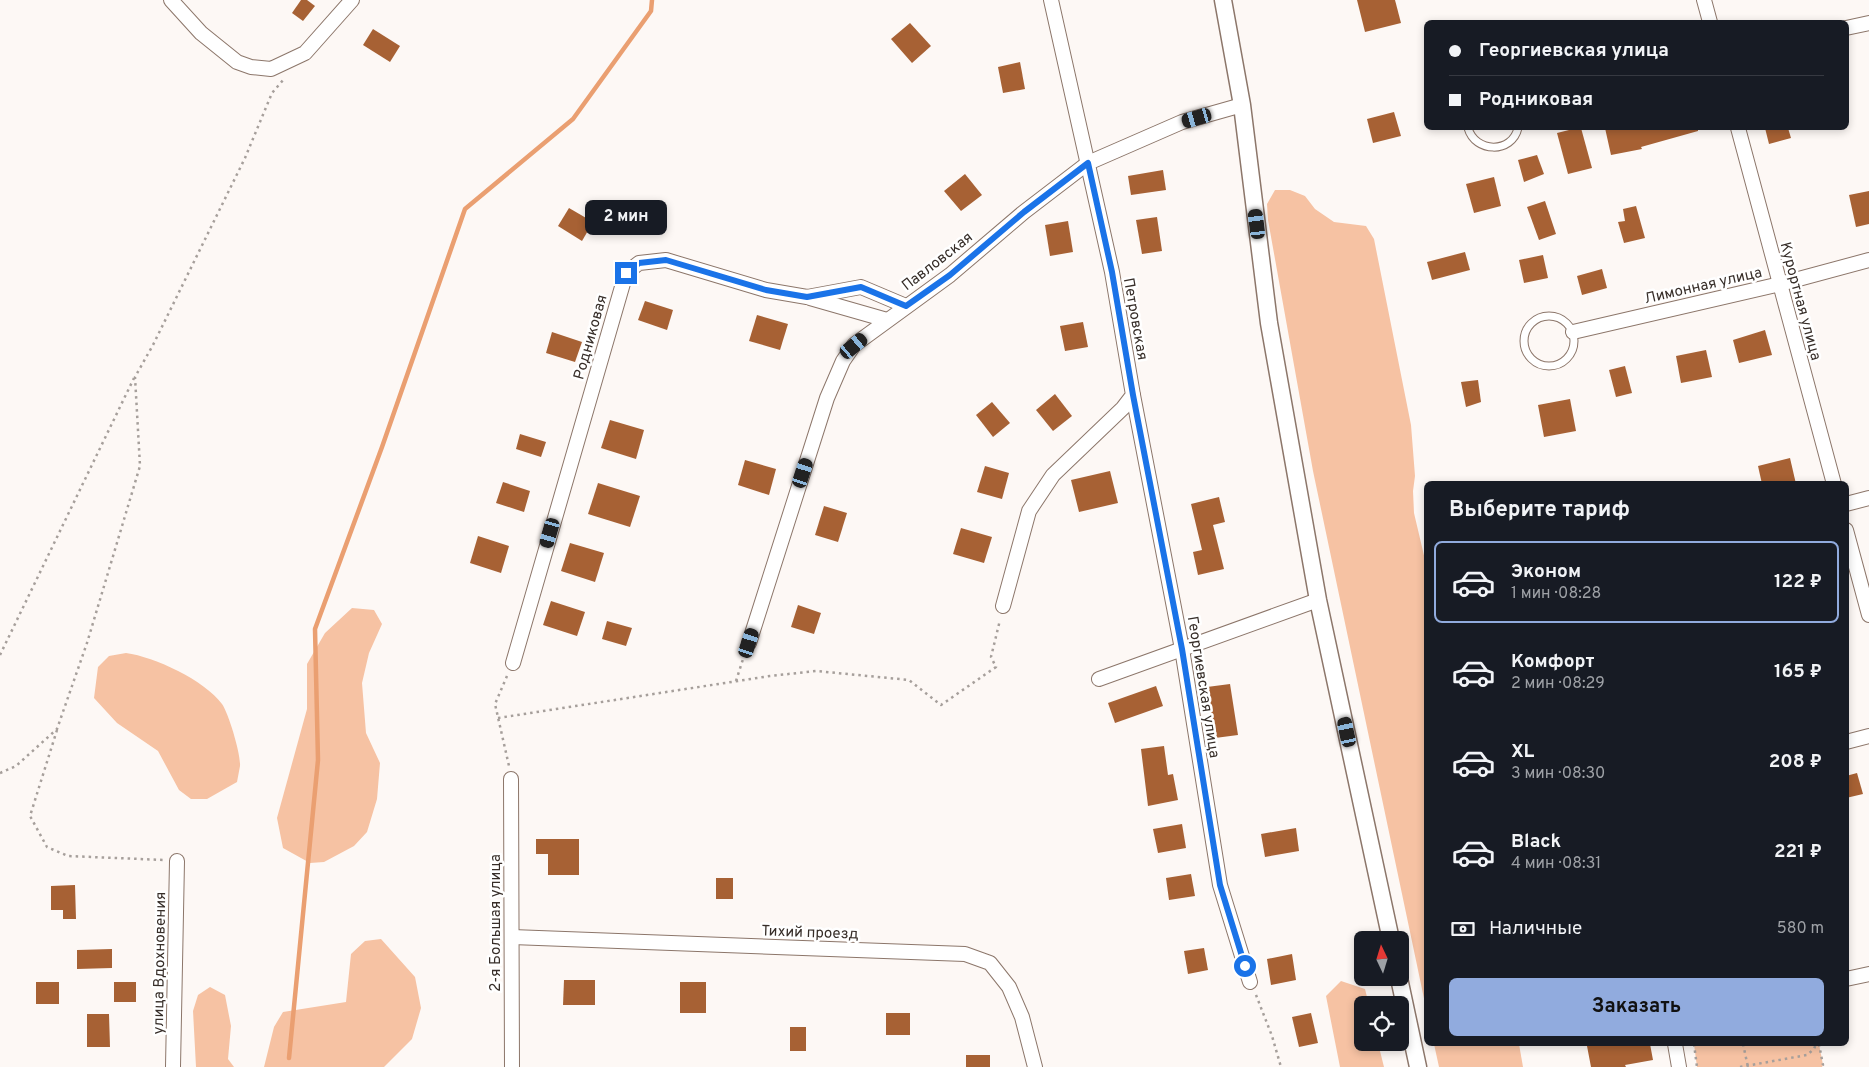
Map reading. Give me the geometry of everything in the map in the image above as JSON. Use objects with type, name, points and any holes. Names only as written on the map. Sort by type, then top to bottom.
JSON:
[{"type":"street","points":[[172,0],[202,33],[237,62],[251,67],[271,69],[305,54],[352,0]]},
{"type":"street","name":"Петровская","points":[[1051,0],[1112,272],[1133,395]]},
{"type":"street","points":[[1223,0],[1242,105],[1269,323],[1318,600],[1389,931]]},
{"type":"street","points":[[1704,0],[1709,20]]},
{"type":"street","points":[[1849,27],[1869,23]]},
{"type":"street","name":"Павловская","points":[[749,643],[827,398],[843,360],[854,346],[886,320],[950,275],[1024,212],[1088,163],[1182,122],[1242,105]]},
{"type":"street","name":"Курортная улица","points":[[1739,130],[1833,481]]},
{"type":"street","name":"Родниковая","points":[[513,663],[626,273],[639,263],[666,260],[766,290],[807,297],[861,287],[906,306]]},
{"type":"street","name":"Лимонная улица","points":[[1573,332],[1780,284],[1869,260]]},
{"type":"street","points":[[807,297],[886,320]]},
{"type":"street","points":[[1003,606],[1029,511],[1052,475],[1123,408],[1133,395]]},
{"type":"street","name":"Георгиевская улица","points":[[1133,395],[1182,649],[1220,885],[1250,982]]},
{"type":"street","points":[[1849,503],[1869,498]]},
{"type":"street","points":[[1849,541],[1869,615]]},
{"type":"street","points":[[1099,679],[1318,600]]},
{"type":"street","points":[[1849,741],[1869,736]]},
{"type":"street","name":"2-я Большая улица","points":[[511,779],[512,1067]]},
{"type":"street","name":"улица Вдохновения","points":[[173,1067],[177,860]]},
{"type":"street","name":"Тихий проезд","points":[[512,937],[965,954],[990,963],[1009,988],[1022,1018],[1035,1067]]},
{"type":"street","points":[[1849,978],[1869,974]]},
{"type":"street","points":[[1401,986],[1418,1067]]},
{"type":"street","points":[[1675,1046],[1679,1067]]},
{"type":"lane","points":[[1469,130],[1480,144],[1498,147],[1506,144],[1513,138],[1517,130]]},
{"type":"lane","points":[[1554,316],[1562,319],[1573,332],[1575,340],[1570,356],[1558,365],[1550,367],[1535,363],[1525,350],[1525,333],[1529,325],[1536,319],[1554,316]]},
{"type":"path","points":[[0,655],[135,377],[245,158],[272,93],[289,73]]},
{"type":"path","points":[[135,377],[140,466],[87,643],[57,728],[30,816],[47,847],[68,856],[177,860]]},
{"type":"path","points":[[498,718],[736,681],[816,671],[910,680],[941,706],[996,667],[991,657],[1003,606]]},
{"type":"path","points":[[736,681],[749,643]]},
{"type":"path","points":[[511,779],[495,704],[513,663]]},
{"type":"path","points":[[0,773],[16,766],[57,728]]},
{"type":"path","points":[[1250,982],[1272,1036],[1281,1067]]},
{"type":"path","points":[[1694,1046],[1697,1067]]},
{"type":"path","points":[[1743,1046],[1748,1066]]},
{"type":"path","points":[[1740,1067],[1807,1055],[1816,1046]]},
{"type":"path","points":[[1818,1046],[1822,1067]]},
{"type":"shaded area","points":[[1275,190],[1290,190],[1305,196],[1315,209],[1334,222],[1366,226],[1374,239],[1411,425],[1415,476],[1413,491],[1414,513],[1424,556],[1424,998],[1313,471],[1268,220],[1267,204]]},
{"type":"shaded area","points":[[352,608],[374,610],[382,624],[369,653],[362,683],[366,733],[380,763],[377,799],[367,832],[354,846],[324,862],[310,863],[283,848],[277,818],[307,709],[307,664],[325,633]]},
{"type":"shaded area","points":[[126,653],[151,659],[178,671],[203,686],[222,704],[231,725],[239,753],[240,766],[237,782],[207,799],[191,799],[179,790],[158,751],[117,723],[94,698],[98,667],[109,656]]},
{"type":"shaded area","points":[[381,939],[415,977],[421,1008],[412,1039],[384,1067],[264,1067],[274,1027],[283,1012],[346,1002],[351,954],[365,941]]},
{"type":"shaded area","points":[[1341,981],[1365,989],[1367,996],[1354,996],[1354,1051],[1380,1051],[1384,1067],[1340,1067],[1326,996]]},
{"type":"shaded area","points":[[210,987],[225,995],[231,1026],[228,1059],[234,1067],[196,1067],[193,1011],[198,995]]},
{"type":"shaded area","points":[[1434,1046],[1519,1046],[1523,1067],[1439,1067]]},
{"type":"shaded area","points":[[1694,1046],[1819,1046],[1823,1065],[1822,1067],[1697,1067]]},
{"type":"building","points":[[301,0],[307,0],[315,6],[303,21],[292,13]]},
{"type":"building","points":[[1357,0],[1395,0],[1401,23],[1365,32]]},
{"type":"building","points":[[910,23],[931,46],[912,63],[891,39]]},
{"type":"building","points":[[373,29],[400,46],[390,62],[363,45]]},
{"type":"building","points":[[1020,62],[1025,89],[1003,93],[998,67]]},
{"type":"building","points":[[1394,112],[1401,136],[1373,143],[1367,119]]},
{"type":"building","points":[[1569,130],[1582,130],[1592,168],[1568,174],[1557,133]]},
{"type":"building","points":[[1605,130],[1698,130],[1641,147],[1642,149],[1611,155]]},
{"type":"building","points":[[1766,130],[1789,130],[1791,138],[1769,144]]},
{"type":"building","points":[[1537,155],[1544,174],[1524,182],[1518,160]]},
{"type":"building","points":[[1163,170],[1166,190],[1131,195],[1128,176]]},
{"type":"building","points":[[965,174],[982,195],[961,211],[944,191]]},
{"type":"building","points":[[1494,177],[1501,206],[1474,213],[1466,184]]},
{"type":"building","points":[[1869,191],[1869,224],[1856,227],[1849,195]]},
{"type":"building","points":[[1545,201],[1556,234],[1539,240],[1527,207]]},
{"type":"building","points":[[1636,206],[1645,238],[1624,243],[1618,222],[1625,221],[1623,209]]},
{"type":"building","points":[[569,208],[593,222],[582,241],[558,226]]},
{"type":"building","points":[[1157,217],[1162,251],[1142,254],[1136,220]]},
{"type":"building","points":[[1068,221],[1073,252],[1050,256],[1045,225]]},
{"type":"building","points":[[1465,252],[1470,270],[1432,280],[1427,262]]},
{"type":"building","points":[[1543,255],[1548,278],[1524,283],[1519,260]]},
{"type":"building","points":[[1602,269],[1607,288],[1582,295],[1577,276]]},
{"type":"building","points":[[645,301],[673,310],[667,330],[638,320]]},
{"type":"building","points":[[757,315],[788,324],[780,350],[749,341]]},
{"type":"building","points":[[1083,322],[1088,347],[1065,351],[1060,326]]},
{"type":"building","points":[[1765,330],[1772,355],[1739,363],[1733,340]]},
{"type":"building","points":[[552,332],[582,342],[575,362],[546,353]]},
{"type":"building","points":[[1706,350],[1712,377],[1681,383],[1676,356]]},
{"type":"building","points":[[1625,366],[1632,393],[1616,397],[1609,370]]},
{"type":"building","points":[[1478,380],[1481,402],[1466,407],[1461,382]]},
{"type":"building","points":[[1055,394],[1072,416],[1053,431],[1036,410]]},
{"type":"building","points":[[1570,399],[1576,431],[1544,437],[1538,405]]},
{"type":"building","points":[[992,402],[1010,423],[993,437],[976,415]]},
{"type":"building","points":[[610,420],[644,430],[636,459],[601,448]]},
{"type":"building","points":[[520,434],[546,442],[541,457],[516,449]]},
{"type":"building","points":[[1790,458],[1795,481],[1761,481],[1758,466]]},
{"type":"building","points":[[745,460],[776,469],[769,495],[738,485]]},
{"type":"building","points":[[985,466],[1009,473],[1002,499],[977,492]]},
{"type":"building","points":[[1110,471],[1118,503],[1079,512],[1071,480]]},
{"type":"building","points":[[503,482],[530,491],[524,512],[496,503]]},
{"type":"building","points":[[598,483],[640,496],[630,527],[588,514]]},
{"type":"building","points":[[1219,497],[1225,522],[1213,525],[1224,569],[1198,575],[1193,552],[1202,550],[1191,504]]},
{"type":"building","points":[[824,506],[847,513],[838,542],[815,535]]},
{"type":"building","points":[[961,528],[992,537],[984,563],[953,554]]},
{"type":"building","points":[[478,536],[509,546],[501,573],[470,563]]},
{"type":"building","points":[[570,543],[604,553],[595,582],[561,571]]},
{"type":"building","points":[[551,601],[585,612],[577,636],[543,625]]},
{"type":"building","points":[[798,605],[821,613],[814,634],[791,627]]},
{"type":"building","points":[[607,621],[632,628],[626,646],[602,639]]},
{"type":"building","points":[[1230,684],[1238,735],[1215,738],[1207,687]]},
{"type":"building","points":[[1156,686],[1163,706],[1115,723],[1108,703]]},
{"type":"building","points":[[1164,746],[1168,775],[1173,774],[1178,800],[1148,806],[1141,749]]},
{"type":"building","points":[[1857,773],[1863,794],[1849,797],[1849,775]]},
{"type":"building","points":[[1182,824],[1186,848],[1158,853],[1153,829]]},
{"type":"building","points":[[1296,828],[1299,851],[1265,857],[1261,834]]},
{"type":"building","points":[[536,839],[579,839],[579,875],[548,875],[548,854],[536,854]]},
{"type":"building","points":[[1191,874],[1195,896],[1169,900],[1166,878]]},
{"type":"building","points":[[716,878],[733,878],[733,899],[716,899]]},
{"type":"building","points":[[75,885],[76,919],[63,919],[63,910],[51,910],[51,886]]},
{"type":"building","points":[[1204,948],[1208,970],[1188,974],[1184,951]]},
{"type":"building","points":[[112,949],[112,968],[77,969],[77,950]]},
{"type":"building","points":[[1292,954],[1296,980],[1271,985],[1267,959]]},
{"type":"building","points":[[564,980],[595,980],[595,1005],[563,1005]]},
{"type":"building","points":[[36,982],[59,982],[59,1004],[36,1004]]},
{"type":"building","points":[[114,982],[136,982],[136,1002],[114,1002]]},
{"type":"building","points":[[680,982],[706,982],[706,1013],[680,1013]]},
{"type":"building","points":[[886,1013],[910,1013],[910,1035],[886,1035]]},
{"type":"building","points":[[1311,1013],[1318,1043],[1299,1047],[1292,1017]]},
{"type":"building","points":[[87,1014],[109,1014],[110,1047],[87,1047]]},
{"type":"building","points":[[790,1027],[806,1027],[806,1051],[790,1051]]},
{"type":"building","points":[[1587,1046],[1650,1046],[1653,1060],[1625,1065],[1626,1067],[1591,1067]]},
{"type":"building","points":[[966,1055],[990,1055],[990,1067],[966,1067]]},
{"type":"waterway","points":[[289,1058],[318,760],[315,629],[382,447],[465,209],[573,119],[651,11],[652,0]]},
{"type":"route","points":[[626,273],[639,263],[666,260],[766,290],[807,297],[861,287],[906,306],[950,275],[1024,212],[1088,163],[1112,272],[1133,395],[1182,649],[1220,885],[1245,966]]}]
